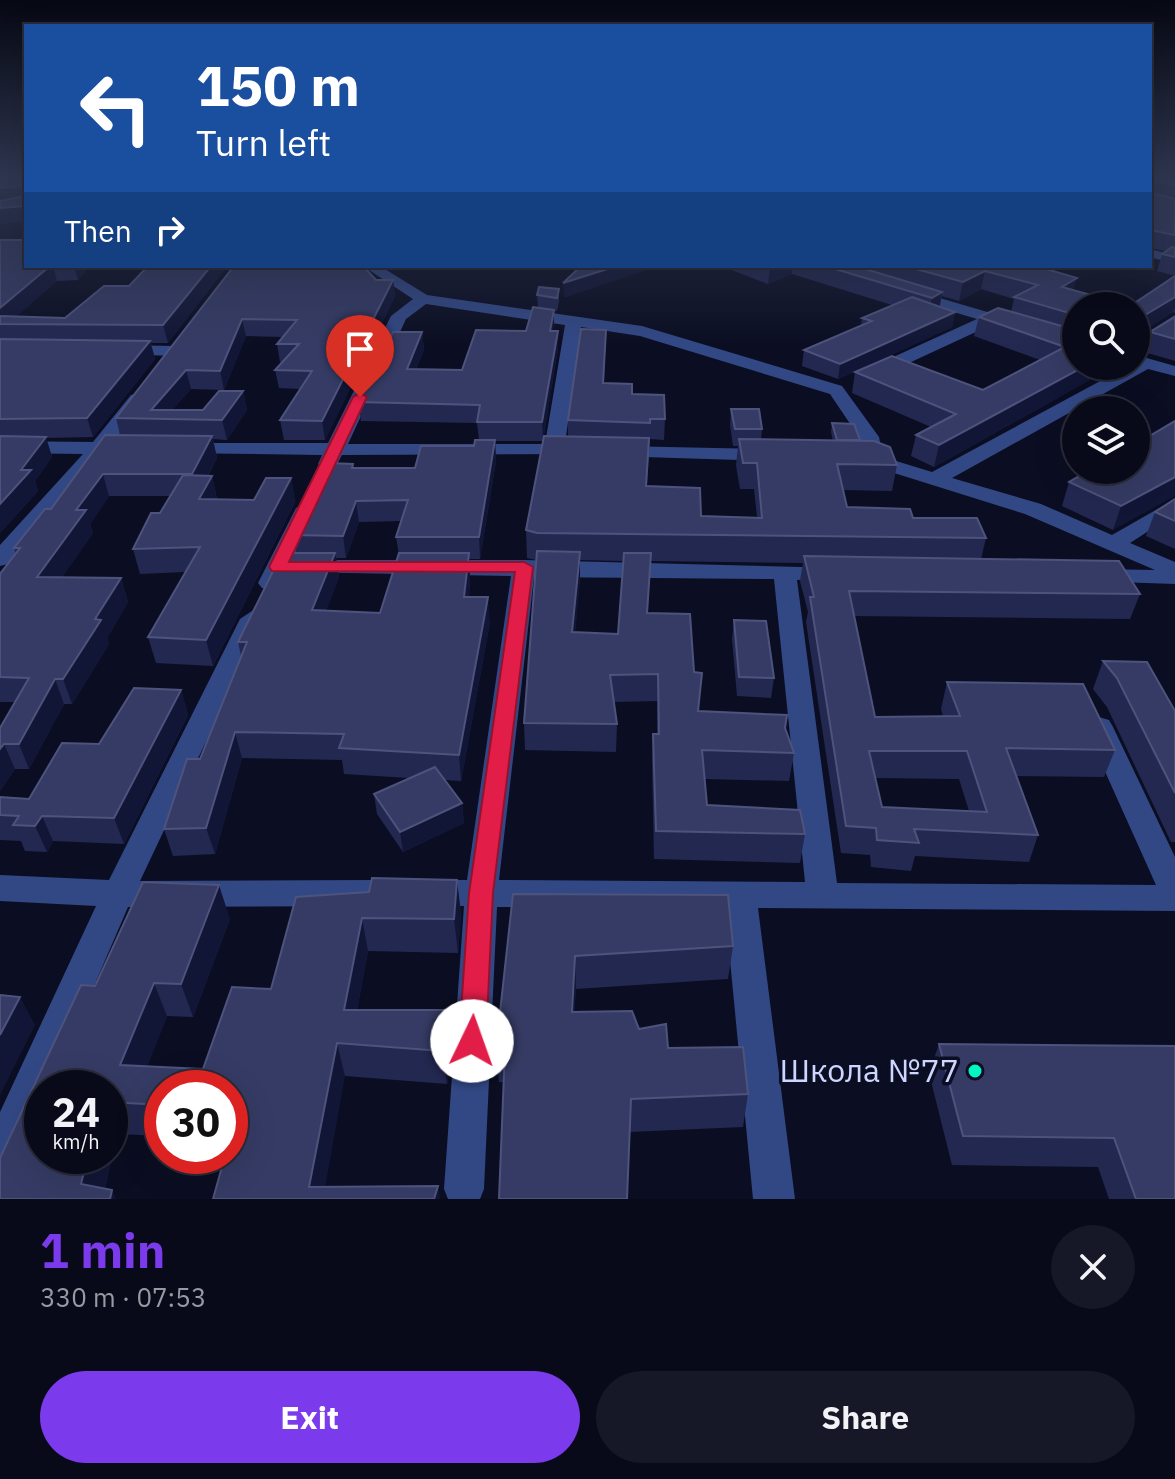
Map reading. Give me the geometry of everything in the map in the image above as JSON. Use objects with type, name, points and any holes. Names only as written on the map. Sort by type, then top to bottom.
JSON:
[{"type":"street","points":[[1152,254],[1175,260]]},
{"type":"street","points":[[373,268],[423,299],[574,320],[688,343],[850,383],[992,318]]},
{"type":"street","points":[[888,287],[1062,339]]},
{"type":"street","points":[[0,1156],[118,894],[399,316],[423,299]]},
{"type":"street","points":[[554,450],[574,320]]},
{"type":"street","points":[[1150,346],[1175,320]]},
{"type":"street","points":[[0,559],[99,448],[180,345],[95,350]]},
{"type":"street","points":[[1150,361],[1175,371]]},
{"type":"street","points":[[932,480],[1100,380]]},
{"type":"street","points":[[850,383],[873,458]]},
{"type":"street","points":[[0,447],[131,448]]},
{"type":"street","points":[[162,449],[554,450],[793,456]]},
{"type":"street","points":[[841,457],[873,458],[932,480],[1033,509],[1116,542],[1175,570]]},
{"type":"street","points":[[1116,542],[1175,505]]},
{"type":"street","points":[[278,567],[524,567],[862,574]]},
{"type":"street","points":[[464,1189],[481,893],[524,567]]},
{"type":"street","points":[[785,573],[823,896]]},
{"type":"street","points":[[1080,576],[1175,577]]},
{"type":"street","points":[[1090,708],[1175,891]]},
{"type":"street","points":[[0,888],[118,894],[1175,898]]},
{"type":"street","points":[[740,895],[774,1199]]},
{"type":"building","points":[[0,240],[24,240],[24,268],[48,268],[0,308]]},
{"type":"building","points":[[1175,248],[1175,257],[1162,254]]},
{"type":"building","points":[[146,268],[209,268],[163,325],[0,324],[0,316],[65,318],[104,286],[129,286]]},
{"type":"building","points":[[232,268],[365,268],[376,280],[393,280],[322,421],[280,420],[312,371],[275,370],[299,344],[277,344],[297,320],[242,319],[220,371],[186,370],[151,410],[203,410],[219,391],[243,391],[222,420],[116,418]]},
{"type":"building","points":[[579,268],[611,268],[563,283]]},
{"type":"building","points":[[832,268],[862,268],[942,292],[932,298]]},
{"type":"building","points":[[912,268],[1043,268],[1077,278],[1062,287],[1080,292],[1062,292],[1062,311],[1014,297],[1038,285],[985,271],[963,282]]},
{"type":"building","points":[[1175,276],[1175,297],[1150,312],[1150,293]]},
{"type":"building","points":[[539,287],[559,289],[557,298],[537,295]]},
{"type":"building","points":[[912,297],[955,312],[840,364],[804,350],[872,321],[862,318]]},
{"type":"building","points":[[533,307],[554,310],[550,331],[558,331],[542,422],[477,422],[480,405],[358,402],[393,332],[422,332],[407,369],[462,370],[476,330],[526,331]]},
{"type":"building","points":[[998,308],[1062,326],[1062,346],[979,317]]},
{"type":"building","points":[[1175,317],[1175,339],[1150,332]]},
{"type":"building","points":[[581,329],[606,330],[603,383],[632,384],[632,394],[664,395],[665,419],[650,419],[650,423],[568,420]]},
{"type":"building","points":[[0,339],[150,341],[87,418],[0,419]]},
{"type":"building","points":[[1062,349],[1062,378],[939,445],[916,435],[956,414],[855,372],[892,356],[983,390]]},
{"type":"building","points":[[731,409],[759,409],[762,429],[735,429]]},
{"type":"building","points":[[1175,421],[1175,477],[1121,506],[1073,484],[1150,484],[1150,436]]},
{"type":"building","points":[[832,423],[854,424],[860,440],[837,440]]},
{"type":"building","points":[[105,435],[212,436],[192,474],[103,474],[76,510],[86,510],[37,577],[121,578],[95,619],[101,620],[63,679],[55,679],[19,744],[4,744],[0,749],[0,728],[29,678],[0,677],[0,574],[20,548],[14,548],[45,509],[51,509]]},
{"type":"building","points":[[0,436],[46,437],[21,470],[31,470],[0,504]]},
{"type":"building","points":[[544,436],[649,438],[646,486],[700,488],[701,516],[762,518],[757,463],[743,463],[739,439],[874,441],[890,447],[897,465],[837,464],[847,507],[910,509],[913,518],[977,518],[986,538],[537,533],[526,530]]},
{"type":"building","points":[[475,440],[495,440],[479,537],[396,537],[408,500],[356,501],[343,536],[293,535],[328,463],[353,464],[352,468],[415,468],[421,446],[474,446]]},
{"type":"building","points":[[183,475],[212,476],[199,499],[254,500],[266,478],[291,478],[206,640],[148,637],[200,547],[133,549],[151,513],[160,513]]},
{"type":"building","points":[[1175,499],[1175,521],[1155,512]]},
{"type":"building","points":[[537,551],[580,552],[572,632],[618,634],[624,553],[651,553],[647,613],[690,614],[694,672],[702,673],[698,711],[787,715],[785,728],[794,753],[702,750],[707,805],[800,810],[805,834],[656,831],[653,734],[659,734],[658,674],[610,675],[617,724],[524,723]]},
{"type":"building","points":[[282,553],[335,553],[312,610],[380,613],[399,553],[469,553],[464,597],[488,597],[459,755],[339,748],[344,734],[235,732],[206,828],[164,829],[187,759],[200,759],[247,642],[238,642]]},
{"type":"building","points":[[804,556],[1119,561],[1140,594],[849,591],[875,717],[960,716],[947,682],[1083,684],[1115,750],[1006,748],[1038,835],[914,829],[919,843],[877,840],[876,828],[846,826],[810,597],[814,597]],"holes":[[[869,751],[967,751],[987,812],[882,807]]]},
{"type":"building","points":[[734,620],[766,621],[774,678],[739,677]]},
{"type":"building","points":[[1103,661],[1147,662],[1175,711],[1175,793],[1117,678]]},
{"type":"building","points":[[134,688],[181,690],[114,818],[42,816],[35,826],[13,825],[19,816],[0,815],[0,797],[29,799],[62,743],[99,744]]},
{"type":"building","points":[[435,767],[462,803],[400,832],[374,794]]},
{"type":"building","points":[[372,878],[457,880],[454,919],[362,918],[344,1010],[447,1010],[442,1051],[337,1043],[309,1187],[438,1186],[434,1199],[213,1199],[220,1174],[248,1174],[248,1070],[144,1070],[144,1104],[128,1103],[128,1070],[41,1070],[81,985],[95,986],[143,882],[219,885],[181,984],[154,983],[120,1065],[203,1069],[232,987],[271,989],[296,897],[369,892]]},
{"type":"building","points":[[513,894],[728,895],[733,946],[575,956],[572,1012],[632,1011],[639,1029],[666,1024],[668,1048],[743,1047],[748,1094],[631,1099],[627,1199],[499,1199],[505,1049],[496,1049]]},
{"type":"building","points":[[0,995],[20,997],[0,1035]]},
{"type":"building","points":[[939,1044],[1175,1046],[1175,1199],[1136,1199],[1114,1138],[963,1136]]},
{"type":"building","points":[[24,1107],[24,1174],[84,1174],[81,1184],[112,1190],[110,1199],[0,1199],[0,1158]]},
{"type":"place","name":"Школа №77","points":[[975,1071]]},
{"type":"route","points":[[360,397],[278,567],[524,567],[481,893],[472,1041]]}]
